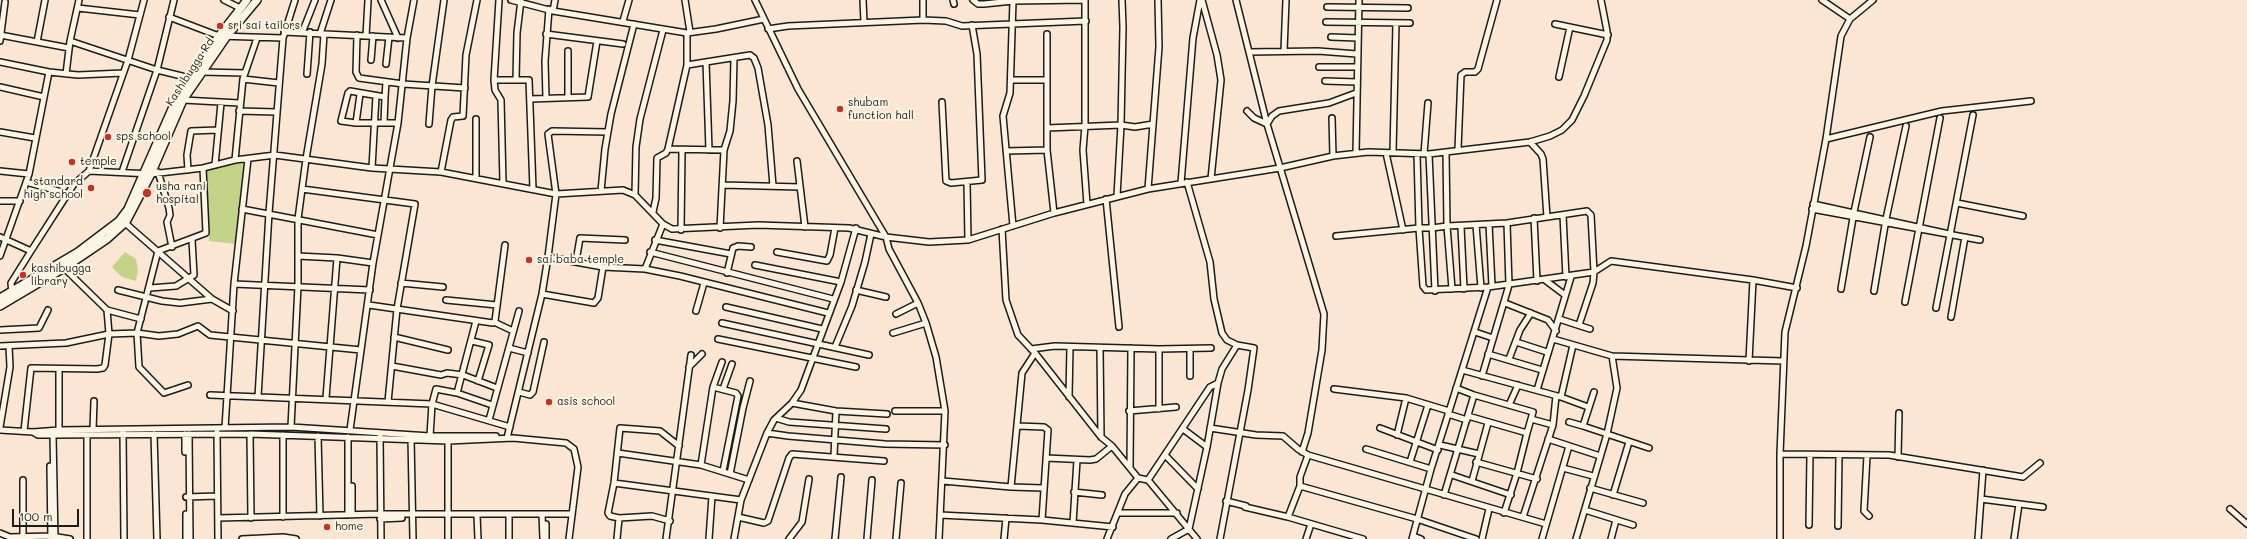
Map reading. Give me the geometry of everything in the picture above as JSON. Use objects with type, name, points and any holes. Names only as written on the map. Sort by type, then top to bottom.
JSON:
[{"type":"main road","name":"Kashibugga Rd","points":[[0,298],[13,294],[64,268],[107,239],[122,222],[128,209],[151,173],[183,100],[202,72],[240,8],[247,0]]},
{"type":"main road","name":"Kashibugga Rd","points":[[151,173],[176,100],[190,78],[223,36],[257,0]]},
{"type":"main road","name":"Kashibugga Rd","points":[[0,306],[13,294],[122,222]]},
{"type":"street","points":[[36,42],[45,0]]},
{"type":"street","points":[[66,74],[70,42],[80,0]]},
{"type":"street","points":[[13,294],[11,283],[30,251],[69,194],[74,184],[89,171],[128,60],[144,0]]},
{"type":"street","points":[[122,172],[157,70],[174,0]]},
{"type":"street","points":[[224,0],[240,8]]},
{"type":"street","points":[[258,397],[268,213],[275,155],[276,112],[284,32],[295,0]]},
{"type":"street","points":[[302,33],[315,0]]},
{"type":"street","points":[[292,427],[298,286],[298,219],[306,159],[322,64],[322,34],[331,0]]},
{"type":"street","points":[[381,0],[398,38]]},
{"type":"street","points":[[350,430],[383,199],[398,123],[407,38],[414,0]]},
{"type":"street","points":[[429,124],[432,86],[444,0]]},
{"type":"street","points":[[441,172],[453,117],[463,116],[466,55],[477,0]]},
{"type":"street","points":[[499,0],[494,80],[495,90],[501,100],[504,183]]},
{"type":"street","points":[[511,0],[520,1],[551,10],[623,21],[663,30],[689,32],[736,26],[764,19]]},
{"type":"street","points":[[546,98],[544,60],[546,34],[551,10],[555,0]]},
{"type":"street","points":[[623,21],[628,0]]},
{"type":"street","points":[[652,212],[656,198],[658,158],[666,154],[668,149],[687,65],[689,32],[685,0]]},
{"type":"street","points":[[756,0],[768,29],[798,90],[886,237],[889,249],[918,303],[926,323],[936,357],[945,411],[945,445],[939,539]]},
{"type":"street","points":[[863,0],[864,22]]},
{"type":"street","points":[[923,0],[923,20]]},
{"type":"street","points":[[973,0],[978,4],[1013,1],[1085,0],[1085,126],[1083,150],[1087,204]]},
{"type":"street","points":[[1117,196],[1121,124],[1123,27],[1122,0]]},
{"type":"street","points":[[1148,188],[1159,47],[1158,0]]},
{"type":"street","points":[[1201,0],[1221,75],[1211,179]]},
{"type":"street","points":[[1181,183],[1193,38],[1201,0]]},
{"type":"street","points":[[1236,0],[1267,124],[1324,314],[1322,350],[1308,433],[1302,452]]},
{"type":"street","points":[[1284,51],[1286,0]]},
{"type":"street","points":[[1356,153],[1359,0]]},
{"type":"street","points":[[1458,150],[1461,75],[1465,72],[1475,72],[1478,69],[1497,0]]},
{"type":"street","points":[[89,171],[151,173],[188,170],[235,160],[275,155],[372,168],[441,172],[556,194],[623,190],[635,195],[663,224],[672,229],[681,230],[758,225],[856,228],[871,234],[886,237],[929,242],[968,240],[1054,213],[1148,188],[1280,168],[1332,156],[1356,153],[1393,152],[1426,154],[1530,142],[1550,136],[1562,130],[1572,120],[1584,96],[1608,36],[1601,0]]},
{"type":"street","points":[[1822,0],[1850,19]]},
{"type":"street","points":[[1780,539],[1780,454],[1785,332],[1797,288],[1826,139],[1841,36],[1850,19],[1873,0]]},
{"type":"street","points":[[3,1],[0,37],[69,48]]},
{"type":"street","points":[[366,36],[368,1]]},
{"type":"street","points":[[516,80],[520,1]]},
{"type":"street","points":[[1013,1],[1010,93],[1003,116],[1013,226]]},
{"type":"street","points":[[1327,7],[1359,6],[1408,8]]},
{"type":"street","points":[[78,8],[140,15]]},
{"type":"street","points":[[169,17],[223,36],[283,38]]},
{"type":"street","points":[[768,29],[788,26],[923,20],[946,21],[962,26],[1086,21]]},
{"type":"street","points":[[1326,22],[1410,23]]},
{"type":"street","points":[[1393,152],[1396,23]]},
{"type":"street","points":[[601,191],[608,132],[634,24]]},
{"type":"street","points":[[1555,24],[1608,36]]},
{"type":"street","points":[[942,102],[946,181],[951,184],[979,182],[983,177],[977,54],[972,25]]},
{"type":"street","points":[[1559,77],[1570,28]]},
{"type":"street","points":[[635,195],[636,147],[640,119],[663,30]]},
{"type":"street","points":[[284,32],[310,32],[322,34],[407,38]]},
{"type":"street","points":[[306,74],[310,32]]},
{"type":"street","points":[[546,34],[623,44]]},
{"type":"street","points":[[1047,34],[1045,80],[1047,150],[1054,213]]},
{"type":"street","points":[[357,35],[357,76],[403,84],[465,88]]},
{"type":"street","points":[[371,60],[373,36]]},
{"type":"street","points":[[386,64],[389,37]]},
{"type":"street","points":[[1331,37],[1358,38]]},
{"type":"street","points":[[235,160],[239,104],[244,76],[257,38]]},
{"type":"street","points":[[530,99],[589,95],[597,41]]},
{"type":"street","points":[[70,42],[157,70],[190,78]]},
{"type":"street","points":[[568,51],[568,97]]},
{"type":"street","points":[[1249,52],[1284,51],[1357,54]]},
{"type":"street","points":[[687,65],[750,55],[754,58],[758,68],[771,142],[773,186]]},
{"type":"street","points":[[720,228],[724,150],[730,131],[733,101],[734,58]]},
{"type":"street","points":[[0,62],[66,74],[123,73]]},
{"type":"street","points":[[706,62],[710,150]]},
{"type":"street","points":[[1319,67],[1357,68]]},
{"type":"street","points":[[0,256],[29,174],[49,72]]},
{"type":"street","points":[[202,72],[244,76],[279,83]]},
{"type":"street","points":[[494,80],[528,80],[533,190]]},
{"type":"street","points":[[1011,80],[1045,80]]},
{"type":"street","points":[[1325,81],[1357,82]]},
{"type":"street","points":[[384,123],[386,82]]},
{"type":"street","points":[[0,87],[44,97]]},
{"type":"street","points":[[385,97],[348,93],[341,119],[344,123],[398,123]]},
{"type":"street","points":[[1267,124],[1272,116],[1279,111],[1329,102],[1356,93]]},
{"type":"street","points":[[356,123],[360,94]]},
{"type":"street","points":[[372,168],[376,122],[376,96]]},
{"type":"street","points":[[183,100],[239,104]]},
{"type":"street","points":[[1826,139],[1942,111],[2031,101]]},
{"type":"street","points":[[215,165],[221,103]]},
{"type":"street","points":[[1428,103],[1426,154],[1435,291]]},
{"type":"street","points":[[239,111],[276,112]]},
{"type":"street","points":[[1247,112],[1254,118],[1267,124]]},
{"type":"street","points":[[1936,308],[1973,115]]},
{"type":"street","points":[[1332,118],[1332,156]]},
{"type":"street","points":[[1905,302],[1940,118]]},
{"type":"street","points":[[476,119],[476,178]]},
{"type":"street","points":[[1047,128],[1121,124],[1136,127],[1154,124]]},
{"type":"street","points":[[1874,292],[1886,221],[1906,126]]},
{"type":"street","points":[[188,170],[187,155],[192,130],[218,130]]},
{"type":"street","points":[[0,132],[36,138]]},
{"type":"street","points":[[509,437],[518,392],[542,294],[548,257],[556,194],[548,137],[550,132],[608,132]]},
{"type":"street","points":[[1841,289],[1853,215],[1870,137]]},
{"type":"street","points":[[1530,142],[1541,154],[1543,159],[1547,216]]},
{"type":"street","points":[[668,149],[682,151],[724,150]]},
{"type":"street","points":[[1006,151],[1047,150]]},
{"type":"street","points":[[681,230],[682,151]]},
{"type":"street","points":[[1446,152],[1448,226],[1452,289]]},
{"type":"street","points":[[1386,153],[1402,230]]},
{"type":"street","points":[[1417,154],[1419,228],[1423,286],[1426,290],[1435,291],[1481,288],[1569,277],[1594,272],[1611,261],[1753,280],[1797,288]]},
{"type":"street","points":[[222,539],[217,496],[218,434],[226,395],[234,284],[248,159]]},
{"type":"street","points":[[797,161],[805,227]]},
{"type":"street","points":[[158,252],[204,235],[207,229],[203,168]]},
{"type":"street","points":[[0,171],[29,174]]},
{"type":"street","points":[[151,173],[170,208],[170,215],[167,222],[172,247]]},
{"type":"street","points":[[26,182],[69,194]]},
{"type":"street","points":[[1187,182],[1210,262],[1214,299],[1222,333],[1228,340],[1237,345],[1252,346],[1254,348],[1220,539]]},
{"type":"street","points":[[967,183],[968,240]]},
{"type":"street","points":[[722,184],[800,187]]},
{"type":"street","points":[[302,189],[415,204],[397,309],[388,402]]},
{"type":"street","points":[[1106,199],[1119,327]]},
{"type":"street","points":[[0,201],[20,201]]},
{"type":"street","points":[[1957,203],[2023,216]]},
{"type":"street","points":[[1813,207],[1980,240]]},
{"type":"street","points":[[242,209],[378,235]]},
{"type":"street","points":[[1336,236],[1419,228],[1448,226],[1461,227],[1508,223],[1547,216],[1590,212],[1594,272],[1593,283],[1578,325]]},
{"type":"street","points":[[1537,390],[1542,370],[1556,331],[1569,277],[1563,215]]},
{"type":"street","points":[[1534,218],[1537,281]]},
{"type":"street","points":[[122,222],[212,299],[233,312]]},
{"type":"street","points":[[1482,376],[1505,303],[1509,285],[1508,223]]},
{"type":"street","points":[[645,269],[650,252],[663,224]]},
{"type":"street","points":[[1421,539],[1412,538],[1417,519],[1431,469],[1439,448],[1448,412],[1490,287],[1489,224]]},
{"type":"street","points":[[1476,225],[1481,288]]},
{"type":"street","points":[[1461,227],[1464,289]]},
{"type":"street","points":[[777,252],[827,261],[830,256],[835,228]]},
{"type":"street","points":[[734,539],[741,500],[767,433],[776,418],[792,403],[801,390],[833,299],[841,282],[856,228]]},
{"type":"street","points":[[1002,229],[1008,307],[1014,328],[1022,341],[1033,351],[1101,437],[1112,446],[1138,478],[1148,480],[1177,513],[1197,539]]},
{"type":"street","points":[[835,347],[856,290],[871,234]]},
{"type":"street","points":[[0,237],[6,238],[30,251]]},
{"type":"street","points":[[1951,317],[1964,237]]},
{"type":"street","points":[[576,261],[580,238],[625,240]]},
{"type":"street","points":[[192,240],[194,283]]},
{"type":"street","points":[[655,240],[731,254]]},
{"type":"street","points":[[494,322],[505,245]]},
{"type":"street","points":[[726,272],[735,246],[751,247]]},
{"type":"street","points":[[158,252],[150,288],[137,333],[139,367],[164,393],[188,384]]},
{"type":"street","points":[[650,252],[833,299]]},
{"type":"street","points":[[298,256],[337,258],[373,263]]},
{"type":"street","points":[[548,257],[602,267],[645,269],[680,276],[828,313]]},
{"type":"street","points":[[326,398],[337,258]]},
{"type":"street","points":[[755,265],[841,282]]},
{"type":"street","points":[[542,294],[594,303],[598,298],[602,267]]},
{"type":"street","points":[[64,268],[107,310],[141,319]]},
{"type":"street","points":[[150,288],[176,286],[194,275]]},
{"type":"street","points":[[1545,280],[1565,295]]},
{"type":"street","points":[[1749,361],[1753,280]]},
{"type":"street","points":[[401,282],[443,287]]},
{"type":"street","points":[[696,311],[704,283]]},
{"type":"street","points":[[234,284],[335,287],[370,290]]},
{"type":"street","points":[[118,290],[146,298],[180,303],[212,299]]},
{"type":"street","points":[[856,290],[886,297]]},
{"type":"street","points":[[446,300],[497,305]]},
{"type":"street","points":[[896,314],[918,303]]},
{"type":"street","points":[[1505,303],[1548,320],[1556,331]]},
{"type":"street","points":[[369,305],[476,321],[494,322],[513,331]]},
{"type":"street","points":[[726,307],[822,329]]},
{"type":"street","points":[[0,330],[39,328],[48,310]]},
{"type":"street","points":[[24,431],[31,368],[103,368],[105,365],[109,334],[107,310]]},
{"type":"street","points":[[489,420],[519,311]]},
{"type":"street","points":[[1509,359],[1530,313]]},
{"type":"street","points":[[1559,319],[1590,329]]},
{"type":"street","points":[[457,393],[463,375],[476,321]]},
{"type":"street","points":[[722,323],[869,355]]},
{"type":"street","points":[[893,332],[926,323]]},
{"type":"street","points":[[0,346],[66,343],[109,334],[137,333],[159,336],[178,334],[198,326],[210,335],[230,338],[361,350]]},
{"type":"street","points":[[1475,332],[1493,338]]},
{"type":"street","points":[[394,337],[448,350]]},
{"type":"street","points":[[718,339],[856,367]]},
{"type":"street","points":[[1553,339],[1612,356],[1783,361]]},
{"type":"street","points":[[472,340],[489,345],[478,382]]},
{"type":"street","points":[[518,392],[530,395],[533,392],[544,342]]},
{"type":"street","points":[[1516,342],[1548,352]]},
{"type":"street","points":[[1170,539],[1189,529],[1207,447],[1218,383],[1222,369],[1237,345]]},
{"type":"street","points":[[1523,517],[1537,479],[1553,425],[1559,396],[1573,345]]},
{"type":"street","points":[[9,346],[10,367],[0,428],[33,432],[59,430],[292,427],[382,431],[446,438]]},
{"type":"street","points":[[1033,351],[1055,346],[1159,349],[1210,348]]},
{"type":"street","points":[[1069,397],[1070,347]]},
{"type":"street","points":[[509,348],[528,353]]},
{"type":"street","points":[[1100,348],[1101,437]]},
{"type":"street","points":[[1130,468],[1129,411],[1131,348]]},
{"type":"street","points":[[1159,349],[1159,409]]},
{"type":"street","points":[[1190,349],[1190,376]]},
{"type":"street","points":[[1011,487],[1022,373],[1033,351]]},
{"type":"street","points":[[689,367],[702,354]]},
{"type":"street","points":[[1488,354],[1542,370]]},
{"type":"street","points":[[666,539],[670,521],[691,355]]},
{"type":"street","points":[[1576,539],[1593,476],[1607,434],[1617,388],[1612,356]]},
{"type":"street","points":[[701,465],[713,387],[722,362]]},
{"type":"street","points":[[723,389],[732,364]]},
{"type":"street","points":[[392,366],[441,376],[447,373],[463,375],[497,388]]},
{"type":"street","points":[[59,369],[59,430]]},
{"type":"street","points":[[1462,370],[1559,396],[1588,407]]},
{"type":"street","points":[[730,474],[750,381]]},
{"type":"street","points":[[1148,480],[1210,388],[1218,383]]},
{"type":"street","points":[[1509,406],[1518,385]]},
{"type":"street","points":[[713,387],[723,389],[738,396],[723,471]]},
{"type":"street","points":[[1456,388],[1474,396],[1533,412],[1511,495],[1504,513]]},
{"type":"street","points":[[430,436],[432,404],[436,389],[457,393],[492,405]]},
{"type":"street","points":[[1334,389],[1406,398],[1468,418],[1527,433]]},
{"type":"street","points":[[1583,426],[1594,392]]},
{"type":"street","points":[[210,394],[258,397],[326,398],[432,404],[510,427]]},
{"type":"street","points":[[1444,495],[1452,475],[1474,396]]},
{"type":"street","points":[[1397,435],[1406,398]]},
{"type":"street","points":[[93,430],[94,401]]},
{"type":"street","points":[[792,403],[836,411],[887,414]]},
{"type":"street","points":[[1410,462],[1428,405]]},
{"type":"street","points":[[1129,411],[1176,407]]},
{"type":"street","points":[[834,456],[836,411]]},
{"type":"street","points":[[895,411],[945,411]]},
{"type":"street","points":[[1898,457],[1899,413]]},
{"type":"street","points":[[776,418],[789,422],[886,429]]},
{"type":"street","points":[[1531,419],[1553,425]]},
{"type":"street","points":[[1472,481],[1488,422]]},
{"type":"street","points":[[1569,422],[1649,448]]},
{"type":"street","points":[[1018,426],[1047,428],[1042,520]]},
{"type":"street","points":[[670,521],[652,516],[619,518],[608,514],[614,484],[620,429],[623,427],[660,431],[679,446]]},
{"type":"street","points":[[1210,428],[1283,436],[1302,452],[1308,455],[1489,509],[1546,524]]},
{"type":"street","points":[[1380,428],[1417,442],[1439,448],[1458,449],[1479,454]]},
{"type":"street","points":[[122,429],[122,539]]},
{"type":"street","points":[[1183,429],[1207,447]]},
{"type":"street","points":[[381,539],[382,431]]},
{"type":"street","points":[[33,432],[38,435],[86,436],[218,434],[413,440],[509,437],[569,444],[575,451],[576,459],[566,539]]},
{"type":"street","points":[[767,433],[885,444],[945,445]]},
{"type":"street","points":[[153,434],[155,539]]},
{"type":"street","points":[[186,539],[187,434]]},
{"type":"street","points":[[218,434],[220,518],[218,539]]},
{"type":"street","points":[[412,434],[414,539]]},
{"type":"street","points":[[51,435],[53,538]]},
{"type":"street","points":[[251,435],[252,518]]},
{"type":"street","points":[[284,435],[284,517]]},
{"type":"street","points":[[86,436],[86,539]]},
{"type":"street","points":[[317,436],[318,516]]},
{"type":"street","points":[[349,437],[350,515]]},
{"type":"street","points":[[446,438],[447,539]]},
{"type":"street","points":[[1548,439],[1600,456]]},
{"type":"street","points":[[1613,495],[1629,442]]},
{"type":"street","points":[[1046,458],[1077,460],[1096,459],[1112,446]]},
{"type":"street","points":[[1542,539],[1569,446]]},
{"type":"street","points":[[1366,449],[1431,469]]},
{"type":"street","points":[[618,453],[677,460],[723,471],[749,480]]},
{"type":"street","points":[[738,517],[764,523],[768,521],[789,458],[792,454],[884,461]]},
{"type":"street","points":[[1780,454],[1898,457],[2023,476],[2040,463]]},
{"type":"street","points":[[1165,455],[1198,489]]},
{"type":"street","points":[[1288,517],[1300,486],[1300,477],[1308,455]]},
{"type":"street","points":[[1809,525],[1810,455]]},
{"type":"street","points":[[1838,526],[1839,455]]},
{"type":"street","points":[[1867,456],[1864,511],[1869,516]]},
{"type":"street","points":[[1073,523],[1077,460]]},
{"type":"street","points":[[1476,462],[1537,479]]},
{"type":"street","points":[[1563,468],[1593,476]]},
{"type":"street","points":[[1978,539],[1983,470]]},
{"type":"street","points":[[1452,475],[1511,495]]},
{"type":"street","points":[[835,539],[840,477]]},
{"type":"street","points":[[1107,539],[1119,513],[1125,494],[1138,478]]},
{"type":"street","points":[[789,539],[802,522],[809,479]]},
{"type":"street","points":[[23,536],[24,480]]},
{"type":"street","points":[[867,539],[872,480]]},
{"type":"street","points":[[943,481],[1011,487],[1043,488]]},
{"type":"street","points":[[896,539],[901,483]]},
{"type":"street","points":[[614,484],[674,490],[741,500]]},
{"type":"street","points":[[1300,486],[1417,519],[1476,539]]},
{"type":"street","points":[[1590,488],[1643,503]]},
{"type":"street","points":[[1074,492],[1102,495]]},
{"type":"street","points":[[187,497],[217,496]]},
{"type":"street","points":[[709,539],[712,496]]},
{"type":"street","points":[[187,497],[190,539]]},
{"type":"street","points":[[1981,499],[2043,507]]},
{"type":"street","points":[[1226,501],[1363,539]]},
{"type":"street","points":[[2014,539],[2019,504]]},
{"type":"street","points":[[1482,539],[1489,509]]},
{"type":"street","points":[[2230,509],[2247,524]]},
{"type":"street","points":[[1585,510],[1633,525]]},
{"type":"street","points":[[1119,513],[1177,513]]},
{"type":"street","points":[[220,518],[350,515],[414,517],[570,515]]},
{"type":"street","points":[[543,539],[544,515]]},
{"type":"street","points":[[544,515],[546,539]]},
{"type":"street","points":[[569,539],[570,515]]},
{"type":"street","points":[[940,515],[1042,520],[1113,527]]},
{"type":"street","points":[[478,516],[479,539]]},
{"type":"street","points":[[509,516],[510,539]]},
{"type":"street","points":[[382,517],[384,539]]},
{"type":"street","points":[[617,539],[619,518]]},
{"type":"street","points":[[1004,539],[1006,518]]},
{"type":"street","points":[[1611,539],[1616,520]]},
{"type":"street","points":[[1306,539],[1311,524]]},
{"type":"street","points":[[1338,539],[1340,532]]},
{"type":"street","points":[[0,533],[18,539]]},
{"type":"street","points":[[10,537],[23,536],[70,539]]},
{"type":"street","points":[[242,539],[283,537],[296,539]]},
{"type":"green space","points":[[244,162],[236,244],[209,241],[204,169]]},
{"type":"green space","points":[[125,252],[136,259],[138,270],[136,281],[122,277],[112,267]]},
{"type":"place","name":"sri sai tailors","points":[[220,26]]},
{"type":"place","name":"shubam function hall","points":[[840,109]]},
{"type":"place","name":"sps school","points":[[108,137]]},
{"type":"place","name":"temple","points":[[72,162]]},
{"type":"place","name":"standard high school","points":[[91,188]]},
{"type":"place","name":"usha rani hospital","points":[[147,193]]},
{"type":"place","name":"sai baba temple","points":[[529,260]]},
{"type":"place","name":"kashibugga library","points":[[23,275]]},
{"type":"place","name":"asis school","points":[[549,402]]},
{"type":"place","name":"home","points":[[327,527]]}]
